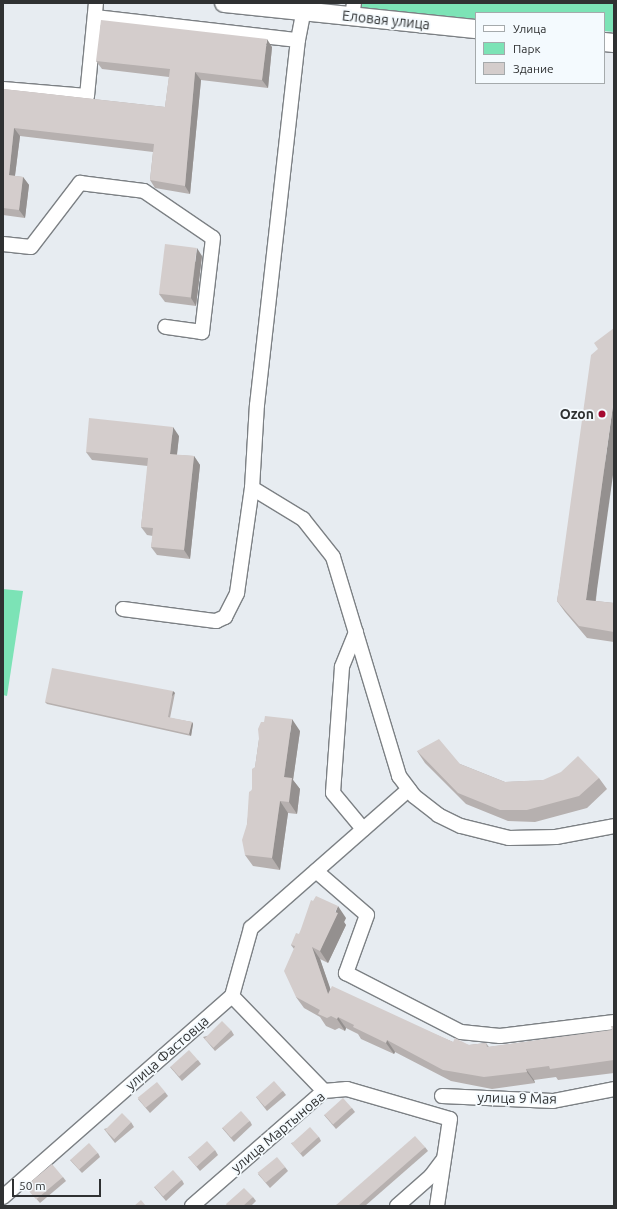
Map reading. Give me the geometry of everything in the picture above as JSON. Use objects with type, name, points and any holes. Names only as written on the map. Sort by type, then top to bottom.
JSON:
[{"type":"main road","name":"Еловая улица","points":[[224,3],[353,10],[475,29]]},
{"type":"street","points":[[123,609],[216,621],[226,617],[238,593],[252,488],[257,405],[298,40],[304,7]]},
{"type":"street","points":[[3,89],[87,96],[87,31],[96,10],[298,40]]},
{"type":"street","points":[[3,244],[31,247],[80,184],[144,191],[213,238],[202,332],[165,327]]},
{"type":"street","points":[[252,488],[303,519],[333,557],[399,776],[409,789],[438,815],[461,826],[509,838],[556,837],[614,826]]},
{"type":"street","points":[[356,632],[342,667],[333,793],[363,829]]},
{"type":"street","points":[[324,1091],[232,996],[251,928],[409,789]]},
{"type":"street","points":[[316,871],[367,915],[346,973],[461,1032],[500,1036],[614,1022]]},
{"type":"street","name":"улица Фастовца","points":[[3,1197],[232,996]]},
{"type":"street","name":"улица Мартынова","points":[[192,1206],[324,1091],[347,1089],[451,1114]]},
{"type":"street","name":"улица 9 Мая","points":[[451,1114],[442,1096],[552,1101],[614,1090]]},
{"type":"street","points":[[437,1206],[451,1114]]},
{"type":"street","points":[[397,1206],[431,1176],[445,1156]]},
{"type":"green space","points":[[359,3],[614,3],[614,32],[605,31],[605,12],[475,12],[475,19],[358,8]]},
{"type":"green space","points":[[3,589],[23,591],[7,696],[3,695]]},
{"type":"building","points":[[101,20],[267,39],[262,80],[195,72],[185,186],[150,180],[154,144],[14,128],[9,175],[23,177],[19,210],[3,208],[3,89],[165,107],[170,69],[96,61]]},
{"type":"building","points":[[165,244],[197,248],[191,298],[159,294]]},
{"type":"building","points":[[614,328],[614,398],[586,600],[614,603],[614,632],[579,626],[557,601],[591,355],[598,349],[594,343]]},
{"type":"building","points":[[89,418],[173,427],[170,454],[194,456],[184,550],[151,547],[153,528],[141,527],[148,458],[86,452]]},
{"type":"building","points":[[52,668],[173,691],[168,717],[192,722],[189,734],[45,702]]},
{"type":"building","points":[[265,716],[292,719],[284,777],[292,778],[289,802],[280,801],[272,858],[245,855],[242,840],[247,824],[249,792],[252,790],[252,769],[255,767],[259,739],[258,729],[261,722],[264,722]]},
{"type":"building","points":[[439,739],[460,764],[505,782],[543,780],[561,772],[578,756],[599,778],[579,796],[527,810],[500,810],[458,793],[417,751]]},
{"type":"building","points":[[316,896],[338,906],[335,912],[338,913],[320,951],[312,947],[328,994],[332,986],[453,1042],[455,1038],[469,1045],[486,1043],[487,1047],[612,1030],[611,1026],[614,1026],[614,1060],[550,1069],[549,1066],[526,1069],[527,1072],[484,1077],[443,1070],[387,1040],[386,1043],[353,1027],[354,1025],[338,1017],[337,1019],[331,1016],[327,1018],[318,1014],[320,1010],[296,997],[284,971],[295,946],[291,945],[296,933],[299,934],[311,900],[313,901]]},
{"type":"building","points":[[222,1021],[231,1030],[214,1048],[204,1039]]},
{"type":"building","points":[[189,1050],[198,1060],[179,1076],[170,1067]]},
{"type":"building","points":[[274,1081],[283,1091],[265,1107],[256,1097]]},
{"type":"building","points":[[157,1082],[165,1092],[146,1108],[138,1098]]},
{"type":"building","points":[[343,1098],[352,1108],[333,1124],[324,1115]]},
{"type":"building","points":[[241,1111],[250,1121],[231,1137],[222,1128]]},
{"type":"building","points":[[122,1113],[131,1122],[114,1139],[105,1130]]},
{"type":"building","points":[[310,1127],[319,1137],[300,1153],[291,1144]]},
{"type":"building","points":[[415,1136],[425,1147],[358,1206],[335,1206]]},
{"type":"building","points":[[207,1141],[215,1150],[196,1167],[188,1158]]},
{"type":"building","points":[[89,1143],[98,1153],[79,1169],[70,1160]]},
{"type":"building","points":[[277,1157],[285,1167],[266,1183],[258,1173]]},
{"type":"building","points":[[52,1164],[63,1177],[36,1200],[25,1186]]},
{"type":"building","points":[[173,1170],[182,1180],[163,1196],[154,1187]]},
{"type":"building","points":[[244,1188],[253,1197],[243,1206],[227,1206],[226,1204]]},
{"type":"building","points":[[141,1200],[146,1206],[134,1206]]},
{"type":"place","name":"Ozon","points":[[602,414]]}]
